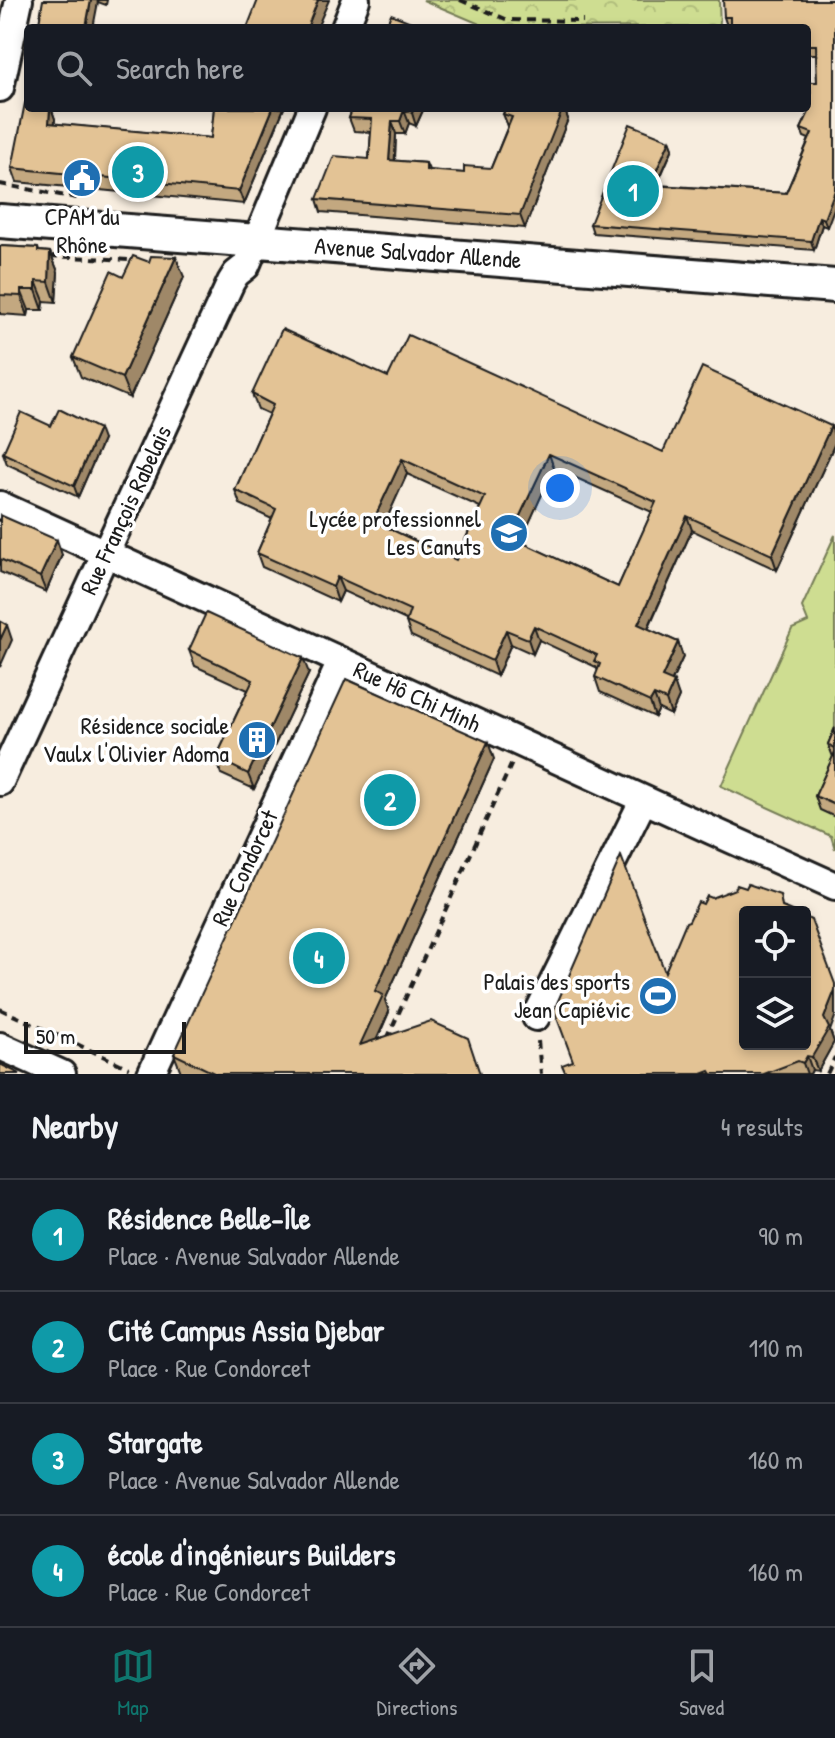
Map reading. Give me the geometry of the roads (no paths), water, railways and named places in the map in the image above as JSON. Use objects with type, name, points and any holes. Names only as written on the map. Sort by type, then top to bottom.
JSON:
[{"type":"main road","name":"Avenue Salvador Allende","points":[[0,221],[835,286]]},
{"type":"street","points":[[0,88],[19,0]]},
{"type":"street","points":[[347,24],[356,0]]},
{"type":"street","name":"Rue François Rabelais","points":[[0,782],[231,282],[246,266],[310,112]]},
{"type":"street","name":"Rue Hô Chi Minh","points":[[0,505],[835,886]]},
{"type":"street","name":"Rue Condorcet","points":[[151,1074],[341,662]]},
{"type":"street","points":[[536,1017],[643,801]]},
{"type":"street","points":[[0,1046],[62,1074]]},
{"type":"place","name":"Stargate","points":[[138,172]]},
{"type":"place","name":"CPAM du Rhône","points":[[82,178]]},
{"type":"place","name":"Résidence Belle-Île","points":[[633,191]]},
{"type":"place","name":"Lycée professionnel Les Canuts","points":[[509,533]]},
{"type":"place","name":"Résidence sociale Vaulx l'Olivier Adoma","points":[[257,740]]},
{"type":"place","name":"Cité Campus Assia Djebar","points":[[390,800]]},
{"type":"place","name":"école d'ingénieurs Builders","points":[[319,958]]},
{"type":"place","name":"Palais des sports Jean Capiévic","points":[[658,996]]}]
